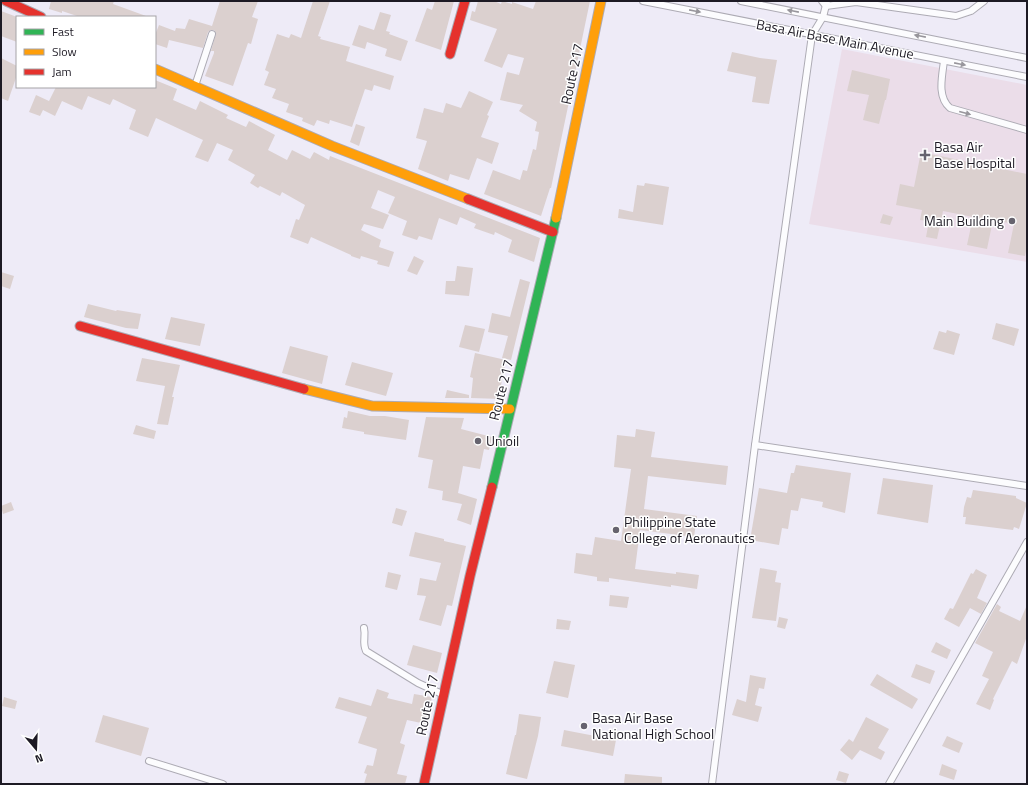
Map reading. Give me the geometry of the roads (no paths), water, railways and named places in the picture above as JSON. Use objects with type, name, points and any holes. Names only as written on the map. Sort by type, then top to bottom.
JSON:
[{"type":"street","points":[[6,1],[40,16]]},
{"type":"street","points":[[450,54],[465,1]]},
{"type":"street","name":"Route 217","points":[[424,784],[469,583],[553,232],[601,1]]},
{"type":"street","points":[[156,69],[332,146],[553,232]]},
{"type":"street","points":[[80,326],[372,406],[510,409]]},
{"type":"lane","name":"Basa Air Base Main Avenue","points":[[643,1],[1027,77]]},
{"type":"lane","name":"Basa Air Base Main Avenue","points":[[741,1],[1027,58]]},
{"type":"lane","points":[[712,784],[755,444],[812,35],[823,17],[825,3],[856,2],[956,16],[971,11],[984,1]]},
{"type":"lane","points":[[195,87],[212,34]]},
{"type":"lane","points":[[944,61],[941,92],[944,103],[950,108],[1027,130]]},
{"type":"lane","points":[[755,444],[1027,486]]},
{"type":"lane","points":[[889,784],[1027,542]]},
{"type":"lane","points":[[364,628],[365,632],[363,645],[366,651],[418,683],[444,695]]},
{"type":"lane","points":[[149,761],[223,784]]},
{"type":"place","name":"Basa Air Base Hospital","points":[[925,155]]},
{"type":"place","name":"Main Building","points":[[1012,221]]},
{"type":"place","name":"Unioil","points":[[478,441]]},
{"type":"place","name":"Philippine State College of Aeronautics","points":[[616,530]]},
{"type":"place","name":"Basa Air Base National High School","points":[[584,726]]}]
